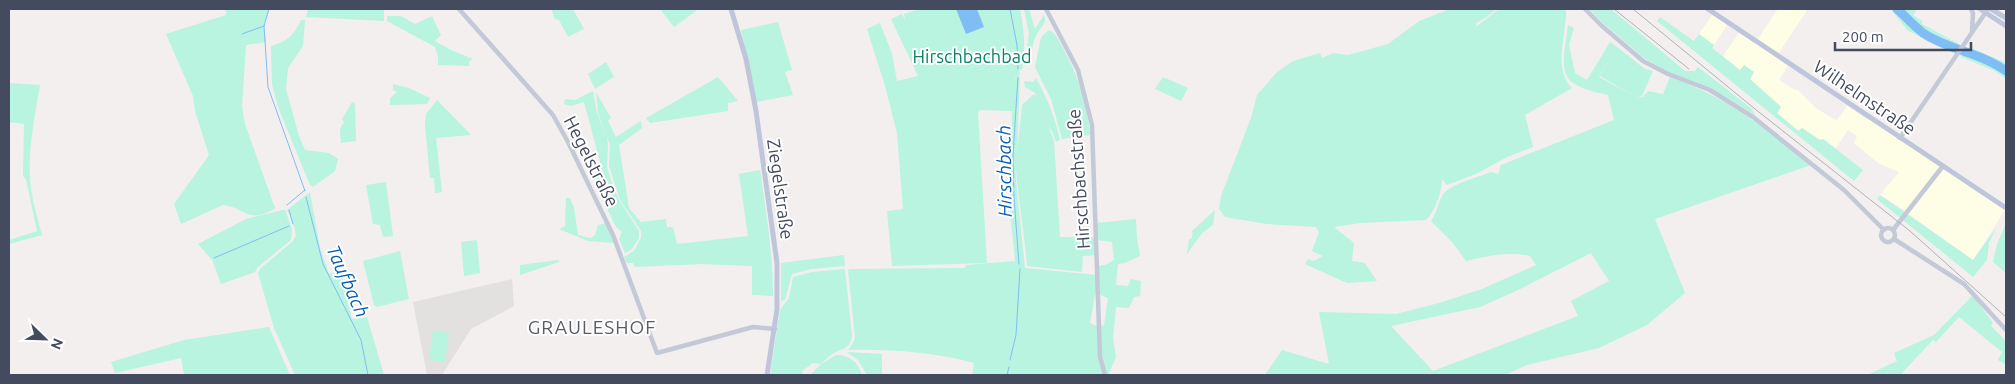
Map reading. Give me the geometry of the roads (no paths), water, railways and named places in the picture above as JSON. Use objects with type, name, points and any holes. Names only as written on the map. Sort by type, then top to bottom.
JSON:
[{"type":"main road","name":"Ziegelstraße","points":[[731,9],[746,58],[751,85],[777,263],[777,309],[767,375]]},
{"type":"main road","name":"Wilhelmstraße","points":[[1708,9],[2006,208]]},
{"type":"main road","points":[[1980,9],[1989,10],[2006,18]]},
{"type":"main road","points":[[1989,10],[2006,26]]},
{"type":"street","name":"Hegelstraße","points":[[460,9],[553,116],[568,142],[613,234],[657,353],[754,327],[775,329]]},
{"type":"street","name":"Hirschbachstraße","points":[[1046,9],[1078,70],[1092,125],[1100,357],[1105,375]]},
{"type":"street","points":[[1585,9],[1602,26],[1643,60],[1688,82],[1710,90],[1753,117],[1844,190],[1884,230]]},
{"type":"street","points":[[1971,9],[1973,13],[1972,32]]},
{"type":"street","points":[[1900,138],[1962,46],[1989,10]]},
{"type":"street","points":[[1893,230],[1943,166]]},
{"type":"street","points":[[1893,230],[1889,228],[1881,234],[1884,240],[1890,242],[1894,239]]},
{"type":"street","points":[[1893,230],[1895,234],[1894,239]]},
{"type":"street","points":[[1894,239],[1964,284],[2006,330]]},
{"type":"water","points":[[956,9],[977,9],[984,27],[966,34]]},
{"type":"waterway","name":"Taufbach","points":[[269,9],[264,26],[268,87],[305,191]]},
{"type":"waterway","name":"Hirschbach","points":[[1010,9],[1017,45],[1018,69]]},
{"type":"waterway","points":[[1897,9],[1923,33],[1933,39],[1986,60],[2006,71]]},
{"type":"waterway","points":[[242,34],[264,26]]},
{"type":"waterway","name":"Hirschbach","points":[[1018,77],[1013,155],[1019,264]]},
{"type":"waterway","points":[[287,205],[305,190]]},
{"type":"waterway","name":"Taufbach","points":[[306,197],[323,264],[361,340],[368,375]]},
{"type":"waterway","points":[[289,210],[293,224]]},
{"type":"waterway","points":[[214,258],[289,226]]},
{"type":"waterway","name":"Hirschbach","points":[[1010,360],[1016,335],[1020,269]]},
{"type":"waterway","name":"Hirschbach","points":[[1007,375],[1009,367]]},
{"type":"railway","points":[[1614,9],[1689,69]]},
{"type":"railway","points":[[1633,9],[1755,109],[1910,231],[2006,317]]},
{"type":"district","name":"GRAULESHOF","points":[[592,327]]},
{"type":"park label","name":"Hirschbachbad","points":[[972,56]]}]
